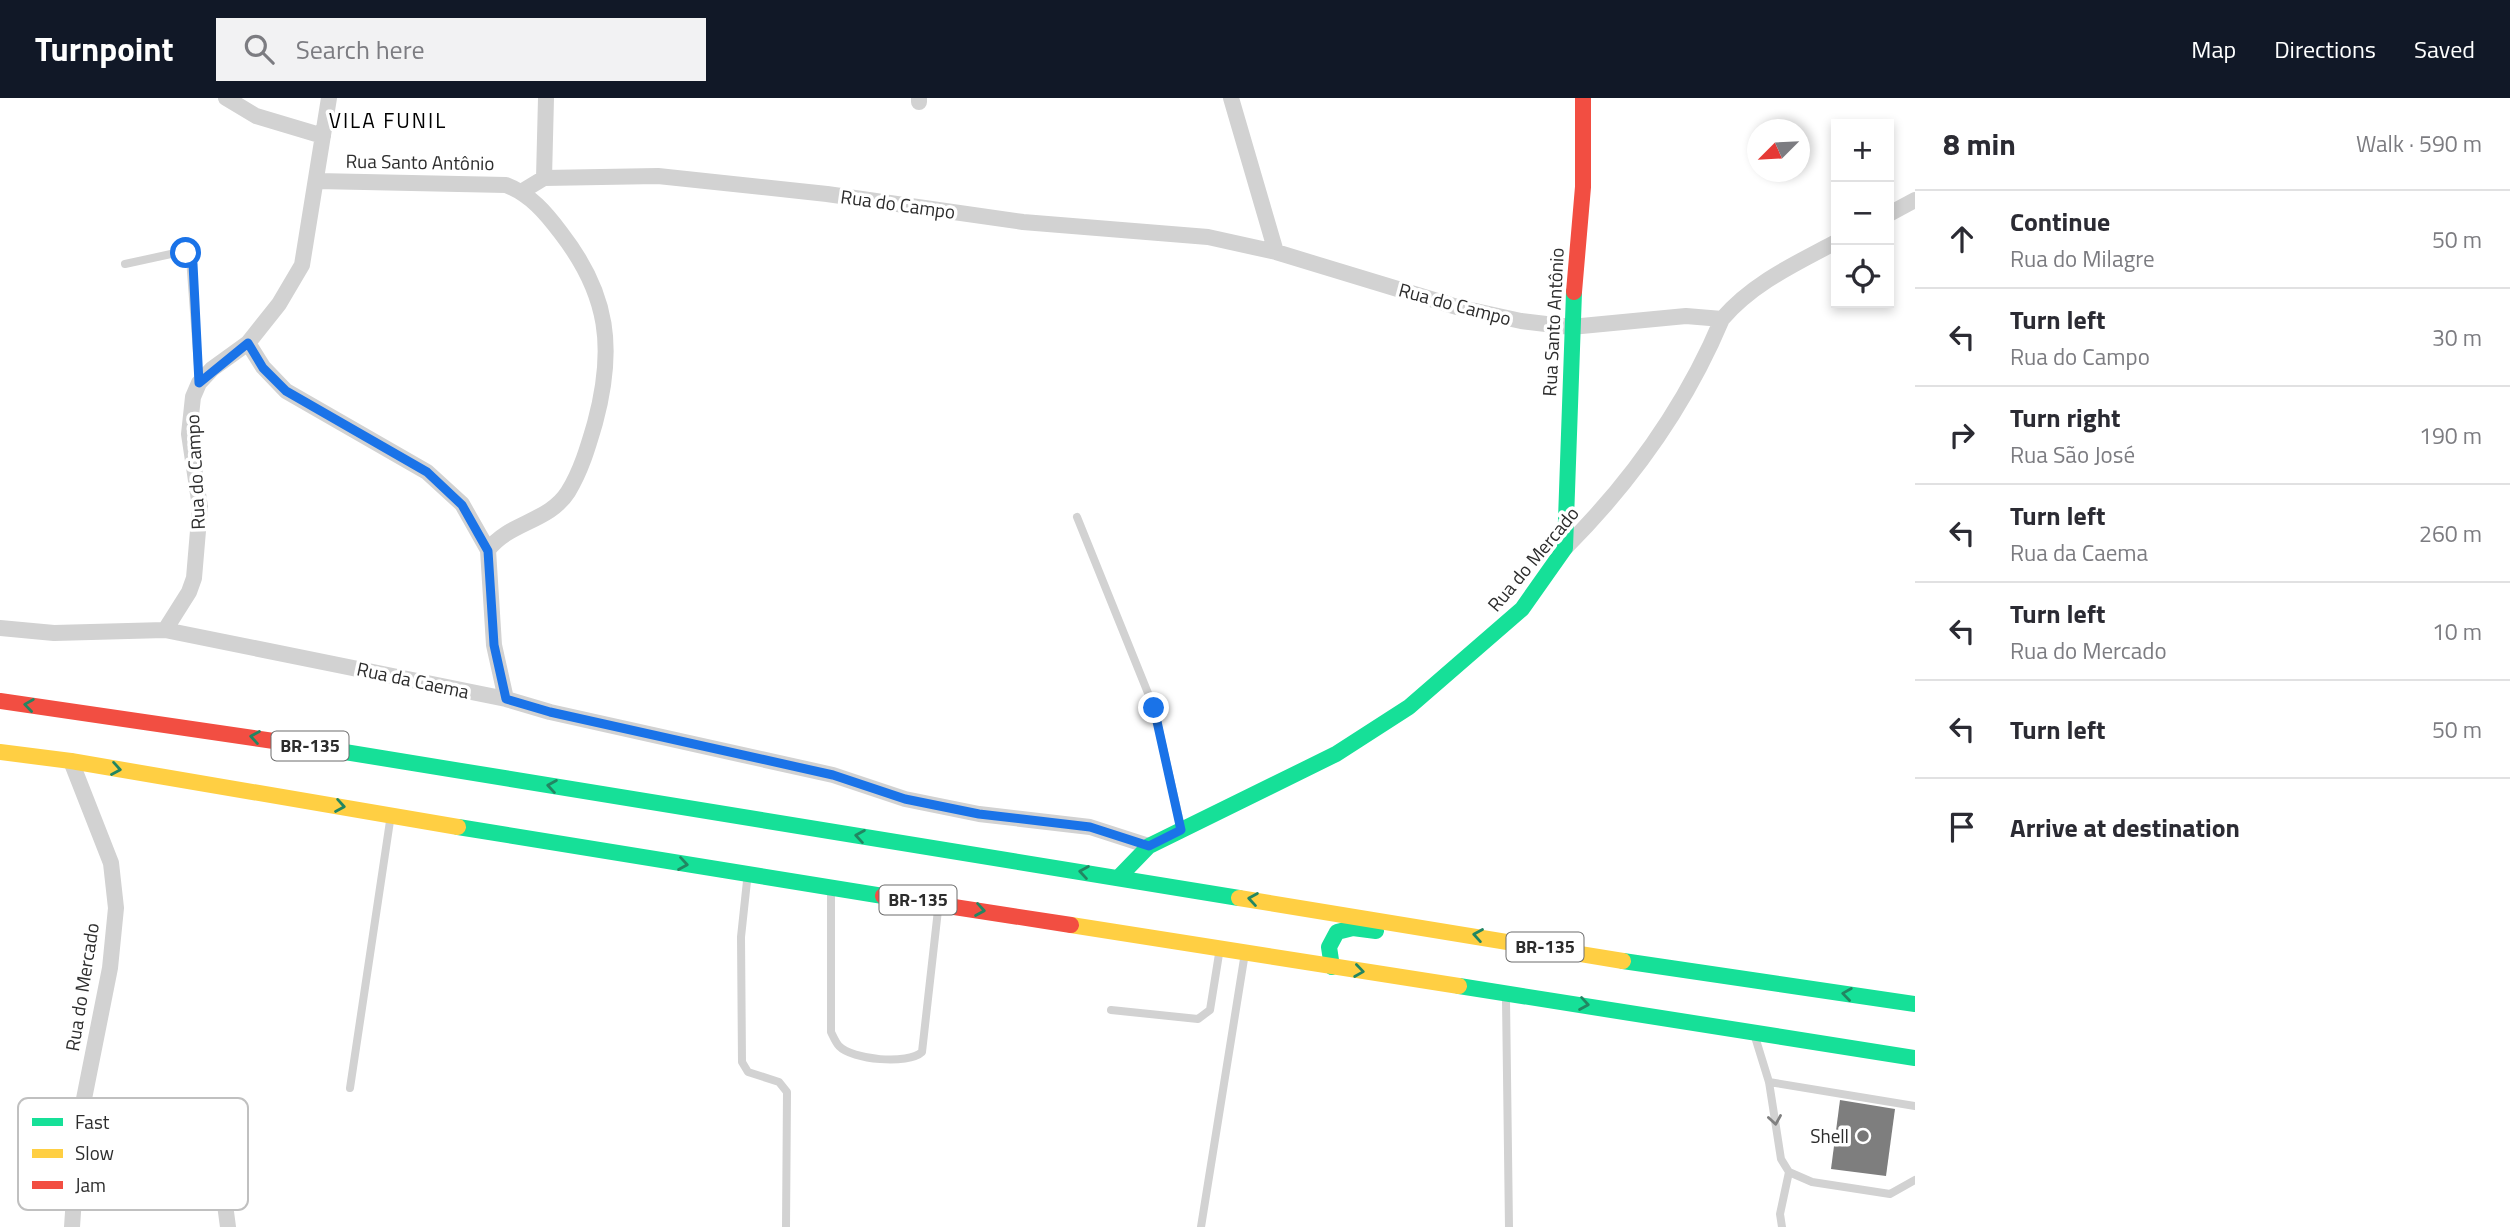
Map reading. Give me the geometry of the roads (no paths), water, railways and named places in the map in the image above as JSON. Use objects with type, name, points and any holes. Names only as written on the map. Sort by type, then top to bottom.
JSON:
[{"type":"main road","name":"Rua Santo Antônio","points":[[1565,548],[1571,327],[1583,187],[1583,98]]},
{"type":"main road","name":"Rua do Mercado","points":[[1118,878],[1149,846],[1336,754],[1409,707],[1522,609],[1565,548]]},
{"type":"main road","name":"BR-135","points":[[0,701],[259,738],[1729,978],[1915,1004]]},
{"type":"main road","name":"BR-135","points":[[0,752],[71,761],[748,874],[1220,947],[1332,967],[1753,1030],[1915,1058]]},
{"type":"main road","points":[[1149,846],[1154,870],[1176,887]]},
{"type":"main road","points":[[1332,967],[1329,947],[1337,932],[1362,928],[1584,968],[1729,978]]},
{"type":"street","points":[[226,98],[256,116],[323,136]]},
{"type":"street","points":[[199,383],[248,343],[279,304],[302,265],[329,98]]},
{"type":"street","points":[[488,551],[502,534],[554,508],[567,494],[587,450],[606,371],[604,324],[590,278],[579,256],[557,228],[521,192],[544,178],[546,98]]},
{"type":"street","points":[[1231,98],[1276,252]]},
{"type":"street","name":"Rua do Campo","points":[[544,178],[658,176],[827,194],[1023,222],[1208,237],[1276,252],[1457,307],[1521,321],[1571,327],[1686,316],[1722,319]]},
{"type":"street","name":"Rua Santo Antônio","points":[[317,181],[506,186],[521,192]]},
{"type":"street","points":[[1894,211],[1915,200]]},
{"type":"street","name":"Rua do Mercado","points":[[1565,548],[1619,490],[1668,423],[1722,319],[1769,277],[1831,245]]},
{"type":"street","points":[[248,343],[263,368],[286,391],[427,472],[462,505],[488,551],[494,645],[506,699]]},
{"type":"street","name":"Rua do Campo","points":[[165,630],[189,592],[194,578],[200,507],[189,434],[190,412],[199,383]]},
{"type":"street","name":"Rua da Caema","points":[[0,628],[54,633],[165,630],[506,699],[550,712],[833,775],[905,799],[979,814],[1090,827],[1149,846]]},
{"type":"street","name":"Rua do Mercado","points":[[71,761],[111,863],[116,908],[110,968],[84,1098]]},
{"type":"lane","points":[[125,264],[180,252],[190,258],[199,383]]},
{"type":"lane","points":[[1077,517],[1154,708],[1181,830]]},
{"type":"lane","points":[[350,1088],[391,815]]},
{"type":"lane","points":[[748,874],[741,937],[742,1062],[748,1072],[779,1082],[787,1092],[786,1227]]},
{"type":"lane","points":[[831,887],[831,1032],[839,1047],[860,1058],[910,1059],[922,1052],[938,904]]},
{"type":"lane","points":[[1111,1010],[1198,1019],[1205,1016],[1210,1010],[1220,947]]},
{"type":"lane","points":[[1201,1227],[1246,953]]},
{"type":"lane","points":[[1506,992],[1509,1227]]},
{"type":"lane","points":[[1753,1030],[1769,1082],[1781,1159],[1789,1172],[1812,1182],[1891,1194],[1915,1180]]},
{"type":"lane","points":[[1769,1082],[1915,1106]]},
{"type":"lane","points":[[1782,1227],[1780,1214],[1789,1172]]},
{"type":"place","name":"Shell","points":[[1863,1136]]},
{"type":"district","name":"VILA FUNIL","points":[[388,121]]}]
